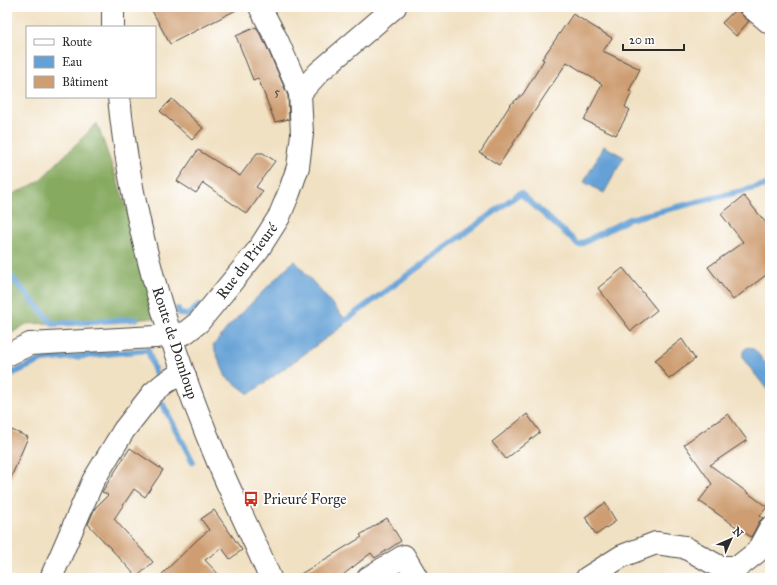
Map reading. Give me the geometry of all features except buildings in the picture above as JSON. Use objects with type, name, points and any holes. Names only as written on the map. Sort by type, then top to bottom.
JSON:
[{"type":"street","points":[[113,7],[113,26]]},
{"type":"street","name":"Rue du Prieuré","points":[[7,355],[30,344],[156,337],[185,333],[199,322],[258,250],[279,218],[298,167],[302,134],[300,93],[277,40],[260,7]]},
{"type":"street","points":[[300,93],[319,72],[395,7]]},
{"type":"street","points":[[751,7],[770,23]]},
{"type":"street","name":"Route de Domloup","points":[[119,98],[127,154],[148,260],[171,335],[218,463],[259,550],[270,578]]},
{"type":"street","points":[[51,578],[93,481],[120,436],[142,405],[153,393],[173,378],[185,376]]},
{"type":"street","points":[[587,578],[622,556],[656,543],[684,547],[720,566],[738,567],[757,552],[770,528]]},
{"type":"street","points":[[368,578],[404,556],[417,578]]},
{"type":"green space","points":[[97,123],[165,318],[26,324],[7,336],[7,197],[38,182]]},
{"type":"water","points":[[604,146],[624,157],[604,193],[584,182]]},
{"type":"water","points":[[294,260],[346,320],[343,326],[249,394],[226,377],[213,346],[228,327]]},
{"type":"water","points":[[749,347],[755,350],[770,369],[770,390],[768,391],[744,360],[743,352]]},
{"type":"waterway","points":[[338,321],[346,320],[520,193],[579,245],[629,219],[770,184]]},
{"type":"waterway","points":[[7,272],[53,324],[136,319]]},
{"type":"waterway","points":[[178,309],[180,314],[189,315],[199,305]]},
{"type":"waterway","points":[[7,376],[42,360],[148,350],[155,372]]},
{"type":"waterway","points":[[162,403],[193,462]]},
{"type":"place","name":"Prieuré Forge","points":[[251,499]]}]
